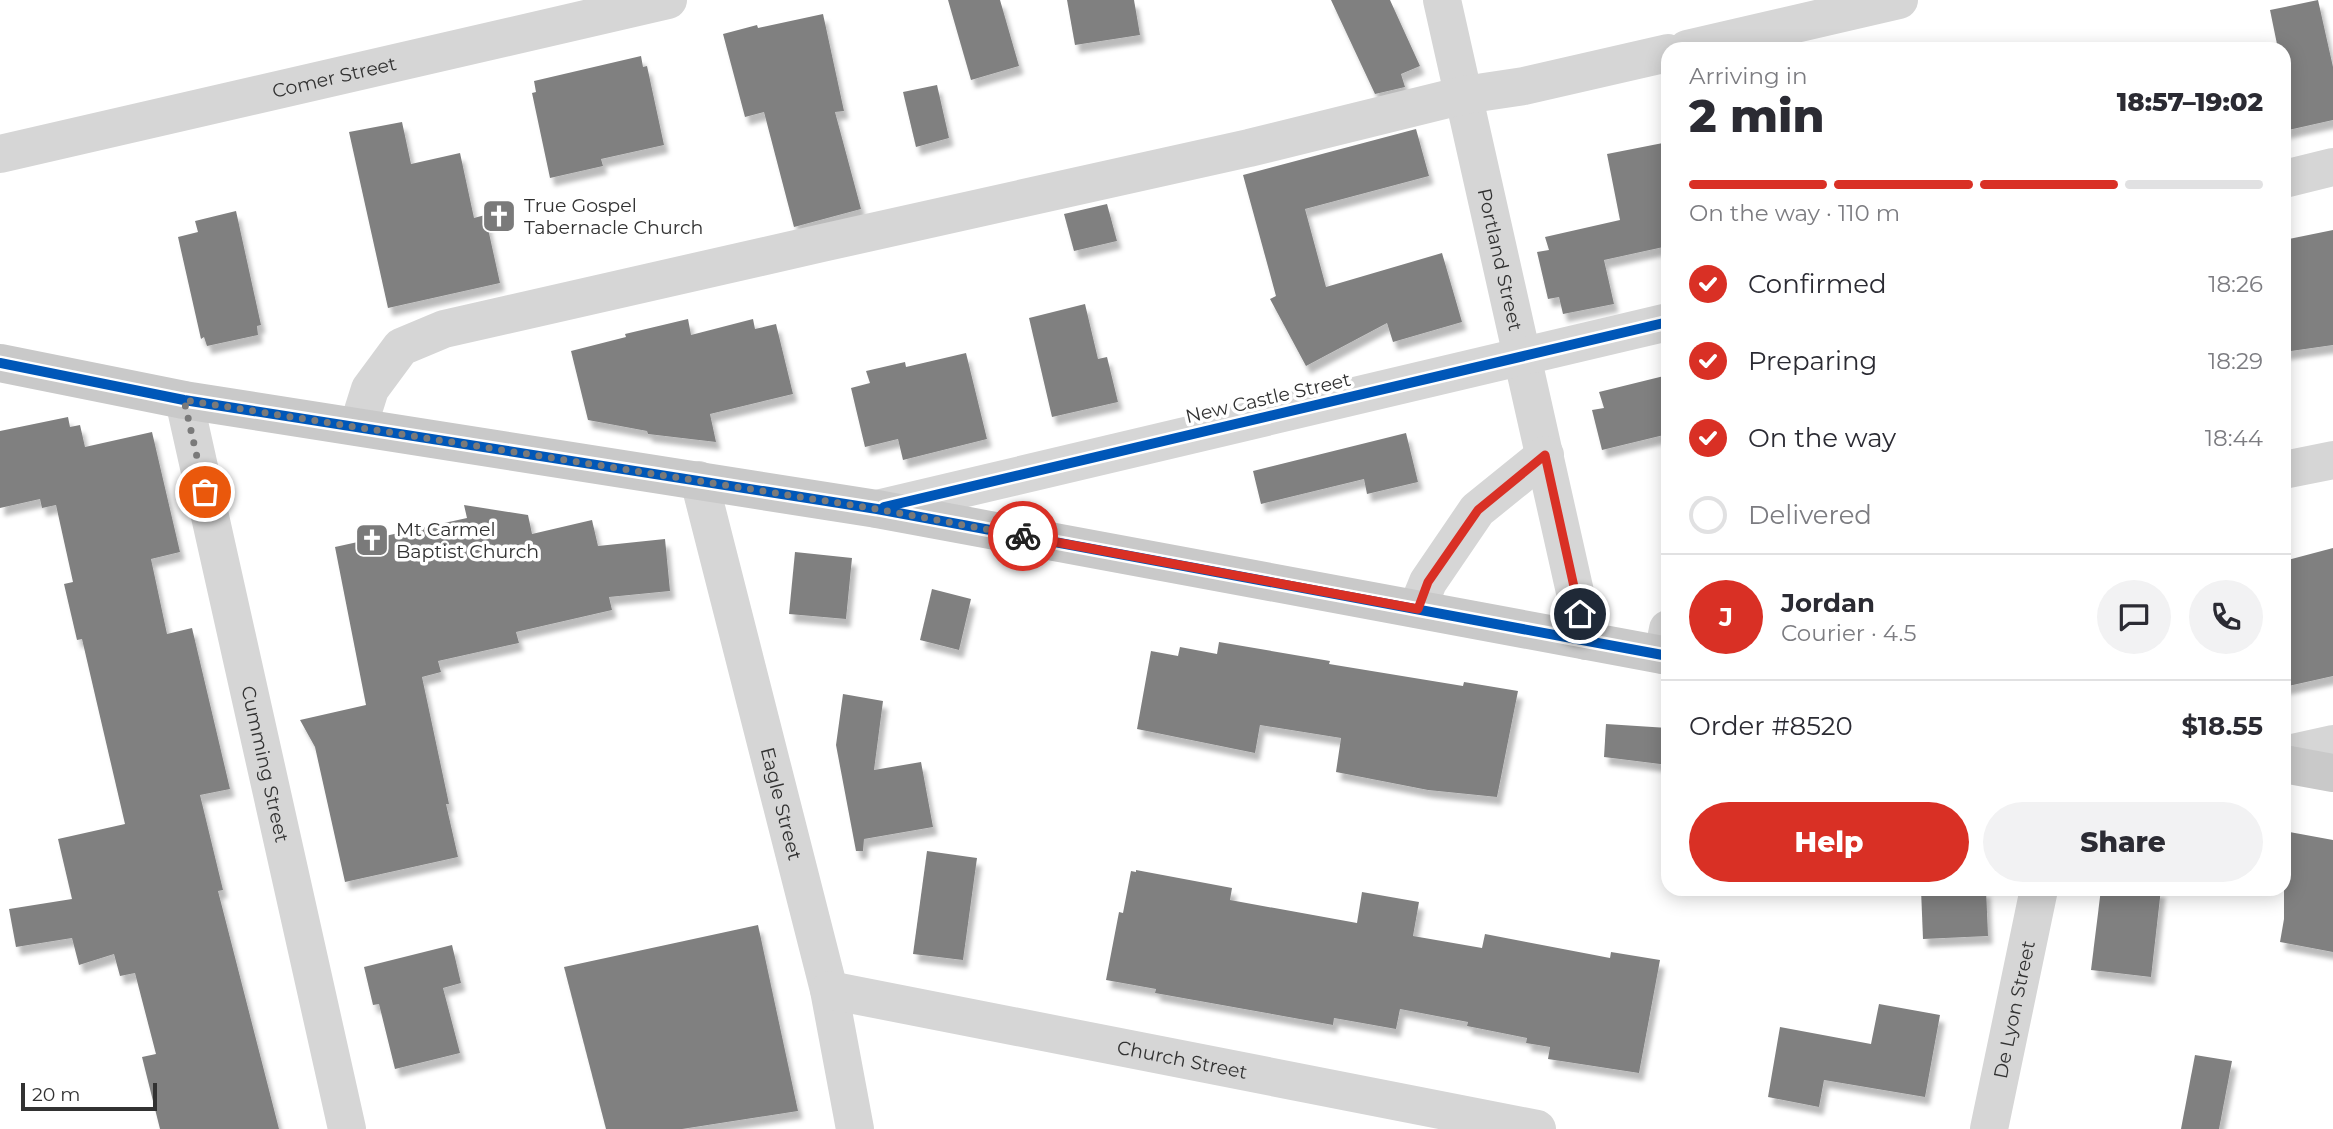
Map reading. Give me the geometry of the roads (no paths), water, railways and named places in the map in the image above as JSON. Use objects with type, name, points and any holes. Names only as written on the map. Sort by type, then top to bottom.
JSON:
[{"type":"main road","points":[[0,363],[184,400],[877,509],[1586,640],[1661,646]]},
{"type":"main road","points":[[2291,765],[2333,773]]},
{"type":"street","name":"Comer Street","points":[[0,154],[668,0]]},
{"type":"street","name":"Portland Street","points":[[1442,0],[1586,640]]},
{"type":"street","points":[[1717,42],[1899,0]]},
{"type":"street","points":[[358,427],[370,389],[401,347],[444,329],[1249,148],[1464,95],[1524,86],[1661,55]]},
{"type":"street","points":[[2291,177],[2333,167]]},
{"type":"street","name":"New Castle Street","points":[[877,509],[1661,324]]},
{"type":"street","name":"Cumming Street","points":[[184,400],[347,1129]]},
{"type":"street","points":[[1418,609],[1428,582],[1478,510],[1545,455]]},
{"type":"street","points":[[2291,469],[2333,460]]},
{"type":"street","name":"Eagle Street","points":[[699,480],[829,990],[855,1129]]},
{"type":"street","points":[[2291,753],[2333,744]]},
{"type":"street","name":"De Lyon Street","points":[[1989,1129],[2038,896]]},
{"type":"street","name":"Church Street","points":[[829,990],[1537,1129]]},
{"type":"place","name":"True Gospel Tabernacle Church","points":[[499,216]]},
{"type":"place","name":"Mt Carmel Baptist Church","points":[[372,540]]}]
